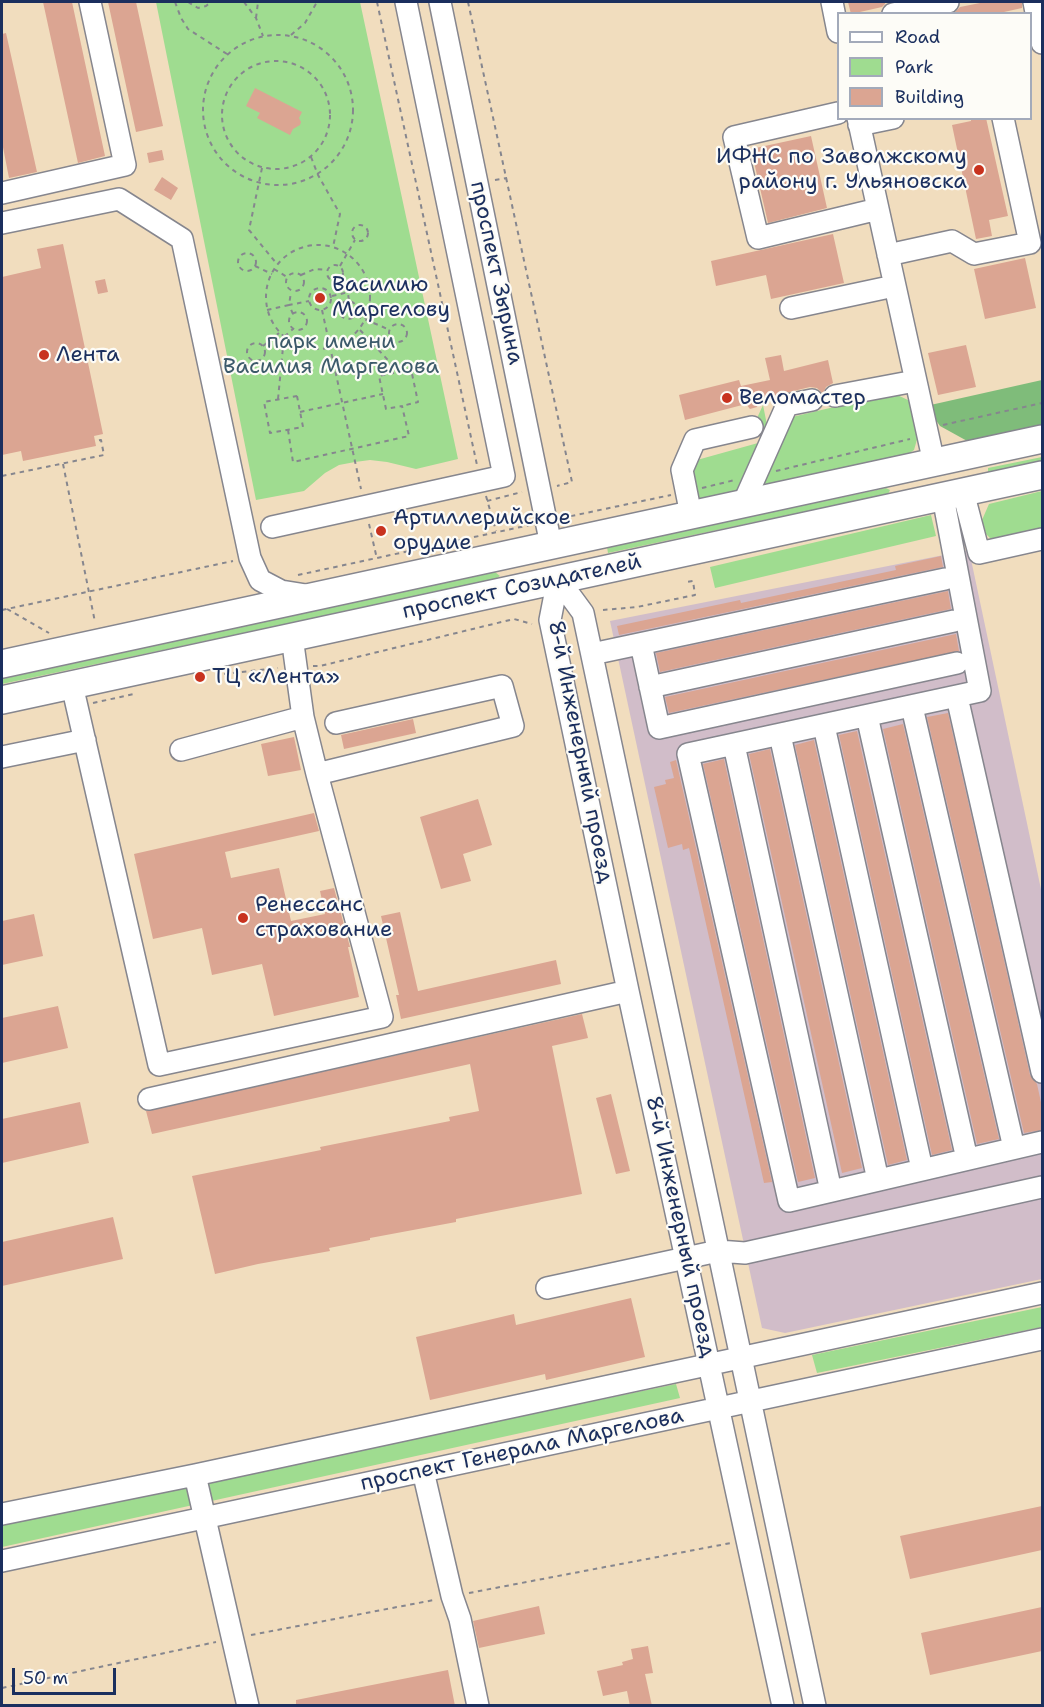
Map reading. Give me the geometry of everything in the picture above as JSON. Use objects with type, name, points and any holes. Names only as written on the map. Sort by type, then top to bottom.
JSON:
[{"type":"main road","name":"проспект Созидателей","points":[[2,664],[315,597],[549,533],[689,503],[743,504],[1042,439]]},
{"type":"main road","points":[[934,463],[953,495]]},
{"type":"main road","name":"проспект Созидателей","points":[[2,700],[1042,475]]},
{"type":"main road","points":[[549,533],[558,579]]},
{"type":"street","points":[[2,193],[126,165],[90,2]]},
{"type":"street","points":[[272,527],[365,507],[484,491],[504,476],[406,2]]},
{"type":"street","name":"проспект Зырина","points":[[440,2],[549,533]]},
{"type":"street","points":[[832,2],[837,27]]},
{"type":"street","points":[[902,12],[948,2]]},
{"type":"street","points":[[1034,2],[1042,43]]},
{"type":"street","points":[[837,113],[734,137],[758,238],[878,209]]},
{"type":"street","points":[[876,120],[858,122],[934,463]]},
{"type":"street","points":[[888,255],[952,242],[974,254],[1030,243],[1003,120]]},
{"type":"street","points":[[436,140],[467,134]]},
{"type":"street","points":[[2,223],[119,199],[182,239],[250,558],[260,580],[281,591],[315,597]]},
{"type":"street","points":[[791,308],[894,286]]},
{"type":"street","points":[[473,322],[504,314]]},
{"type":"street","points":[[836,396],[915,381]]},
{"type":"street","points":[[743,504],[787,405],[812,400]]},
{"type":"street","points":[[689,503],[682,470],[695,440],[752,427]]},
{"type":"street","points":[[953,495],[979,553],[1042,539]]},
{"type":"street","points":[[953,495],[980,691],[688,754],[789,1201],[1042,1142]]},
{"type":"street","name":"8-й Инженерный проезд","points":[[558,579],[583,613],[815,1706]]},
{"type":"street","name":"8-й Инженерный проезд","points":[[558,579],[550,620],[783,1706]]},
{"type":"street","points":[[592,654],[945,579]]},
{"type":"street","points":[[650,687],[954,621]]},
{"type":"street","points":[[72,685],[159,1065],[382,1017],[303,717],[292,638]]},
{"type":"street","points":[[641,644],[659,728],[957,663]]},
{"type":"street","points":[[317,774],[513,726],[502,686],[336,723]]},
{"type":"street","points":[[957,697],[1042,1072]]},
{"type":"street","points":[[912,707],[1014,1148]]},
{"type":"street","points":[[867,716],[967,1159]]},
{"type":"street","points":[[181,750],[303,717]]},
{"type":"street","points":[[824,726],[922,1169]]},
{"type":"street","points":[[780,735],[878,1180]]},
{"type":"street","points":[[2,757],[85,740]]},
{"type":"street","points":[[734,745],[831,1191]]},
{"type":"street","points":[[149,1099],[628,991]]},
{"type":"street","points":[[547,1288],[718,1251],[745,1254],[1042,1187]]},
{"type":"street","name":"проспект Генерала Маргелова","points":[[2,1514],[190,1476],[1042,1293]]},
{"type":"street","name":"проспект Генерала Маргелова","points":[[2,1561],[1042,1339]]},
{"type":"street","points":[[423,1471],[452,1596],[460,1619],[478,1706]]},
{"type":"street","points":[[190,1476],[204,1517],[248,1706]]},
{"type":"path","points":[[176,2],[181,18],[188,29],[227,54]]},
{"type":"path","points":[[188,2],[198,8],[211,2]]},
{"type":"path","points":[[244,2],[256,18],[263,36]]},
{"type":"path","points":[[256,18],[258,2]]},
{"type":"path","points":[[291,35],[305,23],[317,2]]},
{"type":"path","points":[[377,2],[484,491],[496,532]]},
{"type":"path","points":[[468,2],[572,482],[557,486]]},
{"type":"path","points":[[291,35],[316,44],[336,61],[349,83],[354,109],[350,135],[338,158],[318,175],[299,183],[279,186],[258,183],[230,167],[218,155],[207,134],[203,109],[207,85],[215,69],[227,54],[244,43],[263,36],[291,35]]},
{"type":"path","points":[[281,61],[299,66],[314,76],[324,91],[330,108],[329,126],[322,143],[311,157],[296,166],[279,169],[262,168],[246,160],[232,148],[224,132],[221,114],[224,96],[233,81],[247,69],[263,62],[281,61]]},
{"type":"path","points":[[311,157],[318,175],[340,214],[333,247]]},
{"type":"path","points":[[262,168],[249,230],[277,264]]},
{"type":"path","points":[[358,225],[364,226],[368,232],[366,237],[363,240],[355,240],[352,230],[358,225]]},
{"type":"path","points":[[340,266],[355,240]]},
{"type":"path","points":[[318,245],[333,247],[347,254],[360,266],[370,287],[371,298],[366,319],[359,330],[346,342],[329,349],[305,348],[294,344],[273,325],[267,310],[266,294],[274,269],[289,254],[302,247],[318,245]]},
{"type":"path","points":[[245,253],[251,254],[255,258],[255,266],[245,271],[238,265],[238,259],[245,253]]},
{"type":"path","points":[[255,266],[272,274]]},
{"type":"path","points":[[327,271],[332,266],[340,266]]},
{"type":"path","points":[[330,280],[341,279],[344,272],[340,266]]},
{"type":"path","points":[[274,269],[288,277]]},
{"type":"path","points":[[293,314],[289,305],[291,291],[286,285],[288,277],[293,273],[301,275],[315,269],[327,271]]},
{"type":"path","points":[[327,271],[330,280]]},
{"type":"path","points":[[301,275],[304,282],[303,288]]},
{"type":"path","points":[[341,279],[347,285],[350,301],[357,306],[356,315]]},
{"type":"path","points":[[325,288],[330,280]]},
{"type":"path","points":[[318,287],[325,288],[331,296],[330,304],[322,310],[315,309],[309,301],[311,291],[318,287]]},
{"type":"path","points":[[331,296],[370,287]]},
{"type":"path","points":[[291,291],[303,288],[311,291]]},
{"type":"path","points":[[267,310],[309,301]]},
{"type":"path","points":[[350,301],[341,304],[339,313],[342,318],[348,320],[356,315]]},
{"type":"path","points":[[322,310],[377,559]]},
{"type":"path","points":[[278,399],[284,337],[293,329],[301,330],[307,323],[304,315],[299,312],[293,314],[289,321],[293,329]]},
{"type":"path","points":[[356,315],[390,330]]},
{"type":"path","points":[[394,325],[403,325],[407,330],[407,336],[403,341],[395,342],[390,338],[390,330],[394,325]]},
{"type":"path","points":[[359,330],[399,372]]},
{"type":"path","points":[[262,346],[279,332]]},
{"type":"path","points":[[258,343],[262,346],[264,354],[261,359],[255,361],[249,358],[247,350],[250,345],[258,343]]},
{"type":"path","points":[[411,369],[418,402],[386,409],[383,394],[379,376],[411,369]]},
{"type":"path","points":[[300,412],[383,394]]},
{"type":"path","points":[[297,396],[300,412],[303,427],[270,433],[264,402],[297,396]]},
{"type":"path","points":[[295,575],[496,532],[549,533],[689,503],[756,476],[1042,403]]},
{"type":"path","points":[[288,430],[293,462],[409,436],[402,406]]},
{"type":"path","points":[[2,476],[104,455],[101,440],[95,441]]},
{"type":"path","points":[[63,464],[96,628]]},
{"type":"path","points":[[484,491],[528,491]]},
{"type":"path","points":[[2,610],[250,558]]},
{"type":"path","points":[[603,610],[695,595],[693,581],[686,582]]},
{"type":"path","points":[[7,609],[57,638]]},
{"type":"path","points":[[502,622],[514,619],[532,624]]},
{"type":"path","points":[[2,1688],[232,1638],[747,1540]]},
{"type":"shaded area","points":[[969,550],[1042,894],[1042,1279],[785,1333],[762,1328],[610,621]]},
{"type":"green space","name":"парк имени Василия Маргелова","points":[[156,2],[360,2],[458,459],[416,469],[370,460],[339,465],[325,473],[304,491],[256,500]]},
{"type":"green space","points":[[1042,380],[1042,428],[969,442],[940,426],[926,406]]},
{"type":"green space","points":[[893,393],[908,400],[912,406],[918,436],[914,450],[908,454],[766,485],[764,481],[792,417]]},
{"type":"green space","points":[[763,405],[768,430],[740,490],[700,499],[695,495],[691,465],[697,460],[758,443],[763,435],[758,416]]},
{"type":"green space","points":[[1042,457],[1042,462],[988,472],[988,468]]},
{"type":"green space","points":[[886,488],[890,490],[888,494],[608,553],[607,547]]},
{"type":"green space","points":[[1042,491],[1042,534],[992,540],[986,534],[982,520],[989,504]]},
{"type":"green space","points":[[931,515],[936,536],[715,588],[710,567]]},
{"type":"green space","points":[[495,572],[500,576],[494,580],[2,684],[2,679]]},
{"type":"green space","points":[[1042,1307],[1042,1327],[817,1373],[812,1355]]},
{"type":"green space","points":[[676,1384],[680,1398],[2,1547],[2,1524]]},
{"type":"building","points":[[43,2],[72,2],[105,156],[78,163]]},
{"type":"building","points":[[108,2],[136,2],[163,126],[136,132]]},
{"type":"building","points":[[848,2],[885,2],[882,7],[850,12]]},
{"type":"building","points":[[985,2],[1022,2],[1022,8],[1004,12],[955,12],[960,7]]},
{"type":"building","points":[[6,33],[37,172],[9,178],[2,142],[2,34]]},
{"type":"building","points":[[255,88],[302,112],[299,118],[300,125],[293,129],[290,135],[257,118],[260,113],[246,106]]},
{"type":"building","name":"ИФНС по Заволжскому району г. Ульяновска","points":[[986,120],[1008,216],[989,220],[992,236],[976,239],[952,125]]},
{"type":"building","points":[[811,136],[827,208],[768,223],[751,149]]},
{"type":"building","points":[[162,150],[164,160],[149,163],[147,153]]},
{"type":"building","points":[[162,177],[178,188],[171,200],[154,190]]},
{"type":"building","points":[[833,234],[844,283],[771,299],[766,275],[716,286],[711,261]]},
{"type":"building","name":"Лента","points":[[63,244],[103,434],[94,436],[96,446],[23,461],[21,451],[2,455],[2,277],[41,268],[37,249]]},
{"type":"building","points":[[1025,258],[1036,308],[985,319],[974,269]]},
{"type":"building","points":[[105,279],[108,292],[98,294],[95,281]]},
{"type":"building","points":[[966,345],[976,387],[938,395],[928,353]]},
{"type":"building","points":[[781,355],[784,371],[828,360],[833,383],[826,387],[823,394],[817,388],[810,387],[761,399],[757,407],[750,409],[746,404],[685,420],[679,395],[739,380],[741,386],[770,380],[765,358]]},
{"type":"building","points":[[941,556],[943,567],[619,635],[617,626],[740,600],[741,603],[896,570],[895,566]]},
{"type":"building","points":[[948,591],[951,609],[660,672],[656,653]]},
{"type":"building","points":[[956,634],[959,651],[669,713],[665,697]]},
{"type":"building","points":[[948,713],[1030,1075],[1037,1084],[1042,1107],[1042,1130],[1024,1133],[927,717]]},
{"type":"building","points":[[413,719],[416,733],[344,749],[341,735]]},
{"type":"building","points":[[903,724],[999,1139],[977,1144],[883,729]]},
{"type":"building","points":[[857,731],[952,1150],[932,1155],[839,735]]},
{"type":"building","points":[[294,737],[301,770],[268,776],[261,744]]},
{"type":"building","points":[[814,740],[907,1160],[888,1165],[795,745]]},
{"type":"building","points":[[770,749],[862,1168],[842,1173],[749,754]]},
{"type":"building","points":[[724,759],[815,1178],[798,1182],[703,764]]},
{"type":"building","points":[[676,760],[772,1182],[764,1183],[689,848],[683,850],[682,844],[668,848],[654,787],[666,784],[665,780],[674,778],[670,762]]},
{"type":"building","points":[[478,799],[492,845],[463,854],[471,881],[441,889],[420,817]]},
{"type":"building","points":[[314,813],[319,831],[225,852],[231,878],[279,868],[291,921],[325,914],[320,891],[334,888],[350,947],[348,947],[359,997],[274,1016],[262,964],[212,975],[202,928],[153,939],[134,854]]},
{"type":"building","points":[[400,912],[418,991],[556,960],[561,984],[401,1019],[396,995],[399,995],[381,916]]},
{"type":"building","points":[[34,914],[43,956],[2,965],[2,921]]},
{"type":"building","points":[[58,1006],[68,1048],[2,1063],[2,1018]]},
{"type":"building","points":[[582,1014],[588,1038],[552,1046],[582,1194],[456,1219],[456,1222],[329,1248],[330,1251],[215,1274],[192,1176],[450,1121],[449,1117],[479,1111],[470,1064],[152,1134],[146,1111]]},
{"type":"building","points":[[611,1094],[630,1171],[616,1174],[596,1098]]},
{"type":"building","points":[[80,1102],[89,1143],[2,1163],[2,1119]]},
{"type":"building","points":[[113,1217],[123,1259],[2,1286],[2,1242]]},
{"type":"building","points":[[631,1298],[645,1357],[546,1380],[545,1374],[430,1400],[416,1337],[514,1314],[516,1325]]},
{"type":"building","points":[[1042,1506],[1042,1550],[910,1579],[900,1536]]},
{"type":"building","points":[[539,1606],[545,1634],[479,1648],[473,1621]]},
{"type":"building","points":[[1042,1607],[1042,1651],[930,1675],[921,1633]]},
{"type":"building","points":[[648,1646],[653,1673],[645,1674],[652,1706],[630,1706],[627,1691],[603,1696],[597,1671],[623,1665],[622,1662],[633,1659],[631,1649]]},
{"type":"building","points":[[448,1670],[455,1706],[296,1706],[296,1700]]},
{"type":"place","name":"ИФНС по Заволжскому району г. Ульяновска","points":[[979,170]]},
{"type":"place","name":"Василию Маргелову","points":[[320,298]]},
{"type":"place","name":"Лента","points":[[44,355]]},
{"type":"place","name":"Веломастер","points":[[727,398]]},
{"type":"place","name":"Артиллерийское орудие","points":[[381,531]]},
{"type":"place","name":"ТЦ «Лента»","points":[[200,677]]},
{"type":"place","name":"Ренессанс страхование","points":[[243,918]]}]
